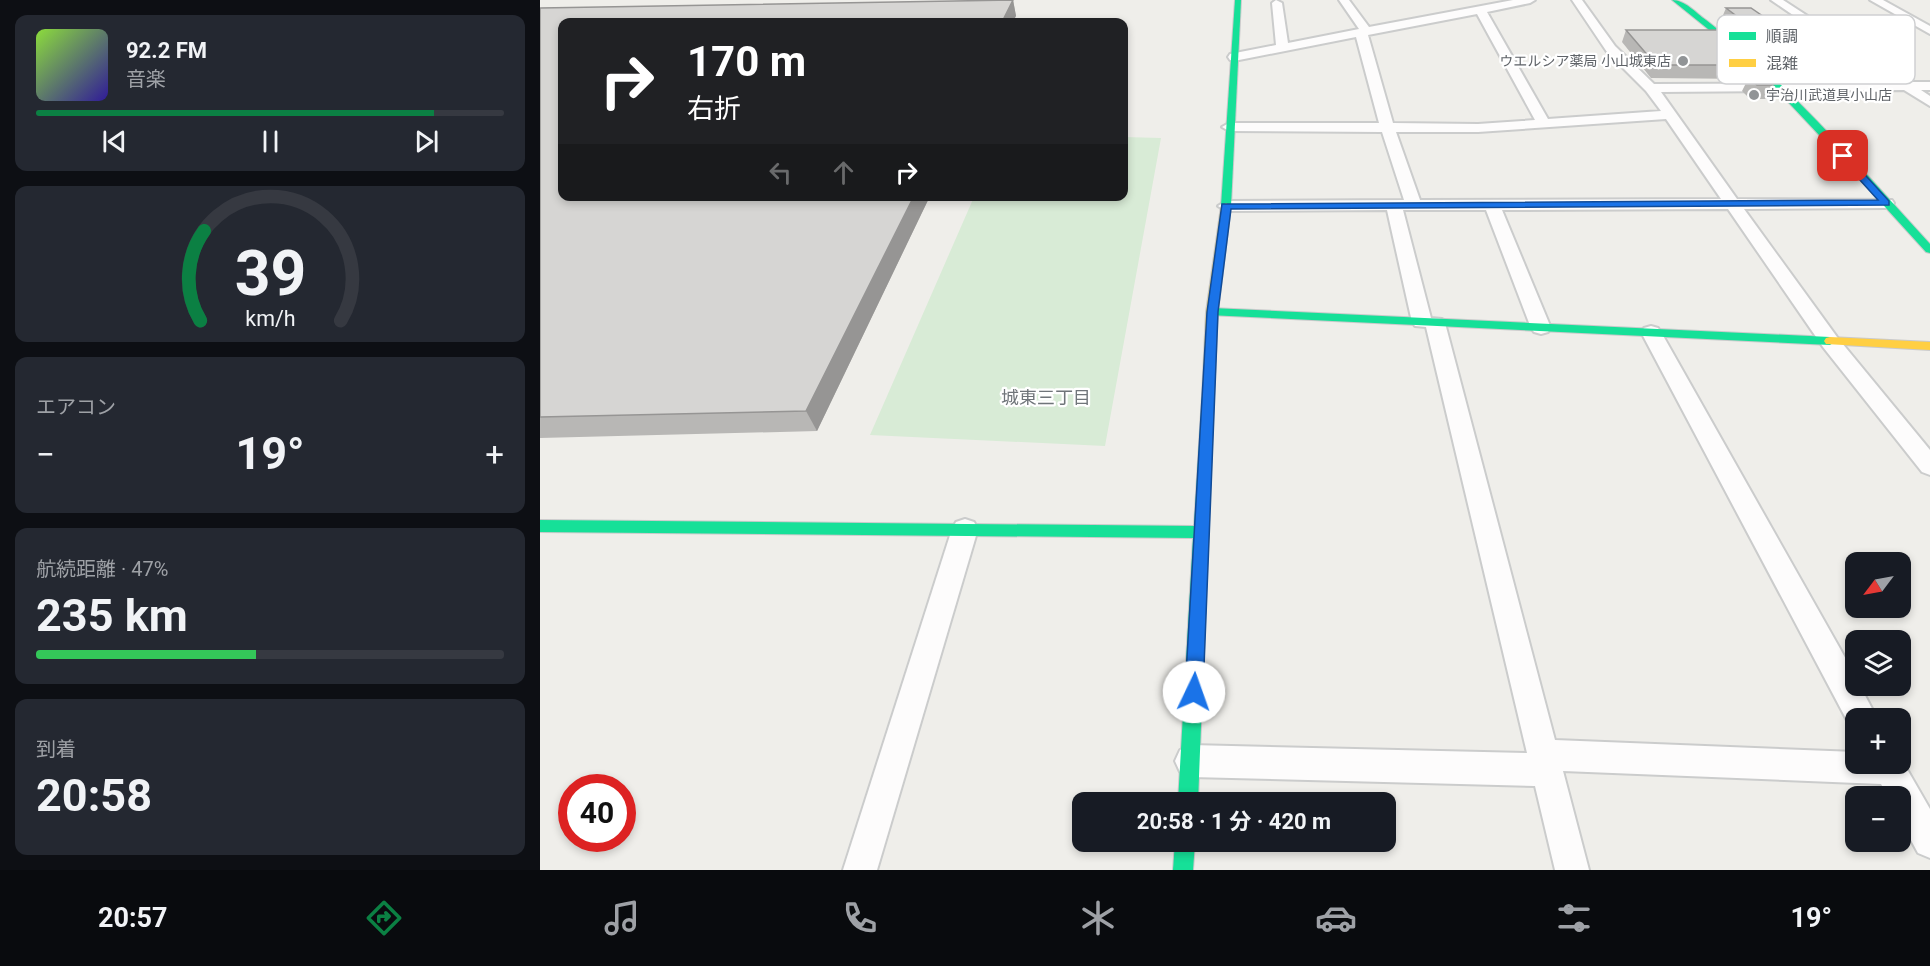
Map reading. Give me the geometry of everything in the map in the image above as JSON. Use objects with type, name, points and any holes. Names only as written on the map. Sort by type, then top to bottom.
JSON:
[{"type":"street","points":[[1189,792],[1212,312],[1226,207],[1238,0]]},
{"type":"street","points":[[1344,0],[1363,31],[1388,129],[1414,205]]},
{"type":"street","points":[[1234,57],[1530,0]]},
{"type":"street","points":[[1577,0],[1611,49],[1651,88],[1830,342],[1930,466]]},
{"type":"street","points":[[1675,0],[1717,31]]},
{"type":"street","points":[[1776,0],[1799,15]]},
{"type":"street","points":[[1875,0],[1902,15]]},
{"type":"street","points":[[1277,3],[1282,47]]},
{"type":"street","points":[[1480,9],[1516,75],[1530,94],[1543,123]]},
{"type":"street","points":[[1915,23],[1930,31]]},
{"type":"street","points":[[1775,84],[1930,250]]},
{"type":"street","points":[[1903,84],[1930,102]]},
{"type":"street","points":[[1651,88],[1780,89],[1930,86]]},
{"type":"street","points":[[1229,127],[1478,128],[1670,115]]},
{"type":"street","points":[[1226,207],[1886,203]]},
{"type":"street","points":[[1492,205],[1541,328]]},
{"type":"street","points":[[1394,206],[1429,323],[1572,870]]},
{"type":"street","points":[[1212,312],[1930,346]]},
{"type":"street","points":[[1651,332],[1857,708]]},
{"type":"street","points":[[540,526],[1201,532]]},
{"type":"street","points":[[860,870],[965,529]]},
{"type":"street","points":[[1191,761],[1845,766]]},
{"type":"street","points":[[1892,774],[1930,841]]},
{"type":"street","points":[[1183,870],[1184,852]]},
{"type":"green space","points":[[1128,137],[1161,138],[1105,446],[870,435],[972,201],[1128,201]]},
{"type":"building","points":[[1013,0],[1004,18],[558,18],[558,201],[911,201],[806,411],[540,417],[540,8]]},
{"type":"building","points":[[1726,8],[1751,8],[1761,15],[1735,15]]},
{"type":"building","points":[[1626,30],[1717,30],[1717,65],[1656,65]]},
{"type":"traffic: fast","points":[[1226,206],[1238,0]]},
{"type":"traffic: fast","points":[[1675,0],[1717,32]]},
{"type":"traffic: fast","points":[[1774,84],[1809,118],[1930,250]]},
{"type":"traffic: fast","points":[[1212,312],[1830,341]]},
{"type":"traffic: fast","points":[[1188,792],[1208,396]]},
{"type":"traffic: fast","points":[[540,526],[1201,532]]},
{"type":"traffic: fast","points":[[1183,870],[1184,852]]},
{"type":"traffic: slow","points":[[1208,396],[1212,312],[1226,206]]},
{"type":"traffic: slow","points":[[1830,341],[1930,346]]},
{"type":"place","name":"ウエルシア薬局 小山城東店","points":[[1683,61]]},
{"type":"place","name":"宇治川武道具小山店","points":[[1754,95]]},
{"type":"district","name":"城東三丁目","points":[[1046,398]]},
{"type":"route","points":[[1194,692],[1212,312],[1226,207],[1886,203],[1843,156]]}]
